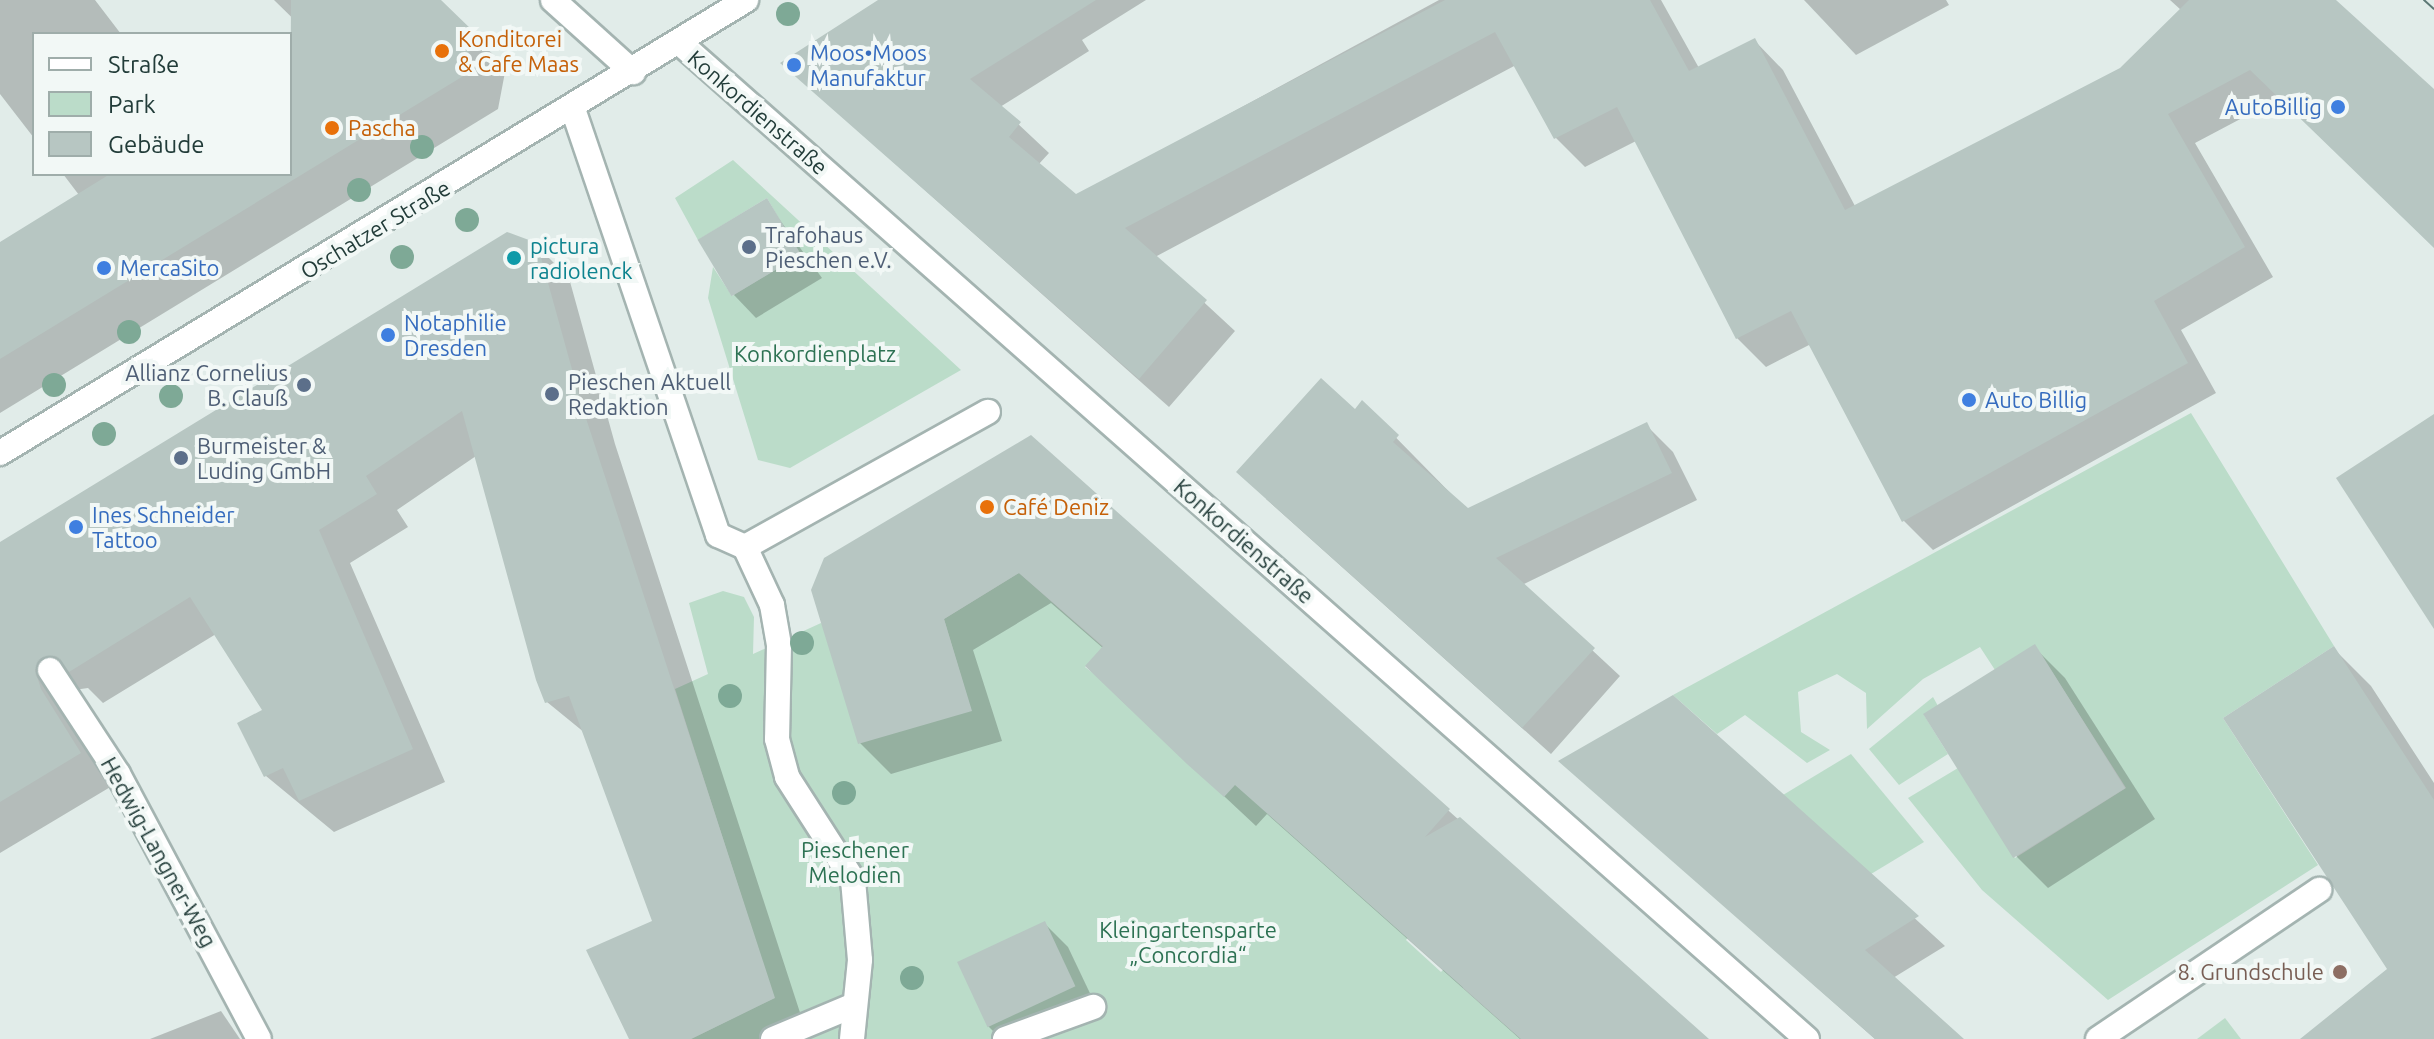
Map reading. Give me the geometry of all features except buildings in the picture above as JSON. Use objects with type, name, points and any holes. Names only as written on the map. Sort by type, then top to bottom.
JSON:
[{"type":"street","points":[[553,0],[633,72]]},
{"type":"street","name":"Oschatzer Straße","points":[[0,453],[573,109],[746,0]]},
{"type":"street","name":"Konkordienstraße","points":[[680,43],[1807,1039]]},
{"type":"street","points":[[573,109],[718,535],[745,547],[772,605],[779,645],[777,739],[787,777],[853,880],[860,960],[852,1006],[852,1039]]},
{"type":"street","points":[[745,547],[988,412]]},
{"type":"street","name":"Hedwig-Langner-Weg","points":[[50,670],[118,774],[259,1039]]},
{"type":"street","points":[[2098,1039],[2319,890]]},
{"type":"street","points":[[773,1039],[852,1006]]},
{"type":"street","points":[[1005,1039],[1093,1007]]},
{"type":"green space","name":"Konkordienplatz","points":[[733,160],[961,370],[790,468],[758,460],[708,298],[713,267],[732,296],[800,255],[767,198],[698,240],[675,198]]},
{"type":"green space","points":[[2191,413],[2334,646],[2223,718],[2318,865],[2108,1000],[1982,890],[1908,798],[1958,768],[2015,858],[2126,788],[2035,645],[1995,670],[1980,647],[1923,679],[1867,729],[1866,693],[1837,674],[1798,692],[1801,732],[1830,750],[1807,763],[1745,715],[1717,734],[1673,695]]},
{"type":"green space","points":[[1019,573],[1103,647],[1085,667],[1419,924],[1406,940],[1441,972],[1456,956],[1463,988],[1521,1039],[691,1039],[774,998],[675,689],[708,674],[689,603],[723,591],[744,597],[754,617],[753,654],[821,623],[971,710],[944,619]]},
{"type":"green space","points":[[1933,697],[1938,706],[1924,715],[1948,754],[1899,785],[1869,749]]},
{"type":"green space","points":[[1851,754],[1924,842],[1871,874],[1783,795]]},
{"type":"green space","points":[[2225,1018],[2241,1039],[2197,1039]]},
{"type":"tram line","points":[[2424,0],[2434,9]]},
{"type":"place","name":"Konditorei & Cafe Maas","points":[[442,51]]},
{"type":"place","name":"Moos•Moos Manufaktur","points":[[794,65]]},
{"type":"place","name":"AutoBillig","points":[[2338,107]]},
{"type":"place","name":"Pascha","points":[[332,128]]},
{"type":"place","name":"Trafohaus Pieschen e.V.","points":[[749,247]]},
{"type":"place","name":"pictura radiolenck","points":[[514,258]]},
{"type":"place","name":"MercaSito","points":[[104,268]]},
{"type":"place","name":"Notaphilie Dresden","points":[[388,335]]},
{"type":"place","name":"Allianz Cornelius B. Clauß","points":[[304,385]]},
{"type":"place","name":"Pieschen Aktuell Redaktion","points":[[552,394]]},
{"type":"place","name":"Auto Billig","points":[[1969,400]]},
{"type":"place","name":"Burmeister & Luding GmbH","points":[[181,458]]},
{"type":"place","name":"Café Deniz","points":[[987,507]]},
{"type":"place","name":"Ines Schneider Tattoo","points":[[76,527]]},
{"type":"place","name":"8. Grundschule","points":[[2340,972]]},
{"type":"park label","name":"Pieschener Melodien","points":[[855,862]]},
{"type":"park label","name":"Kleingartensparte „Concordia“","points":[[1188,942]]}]
